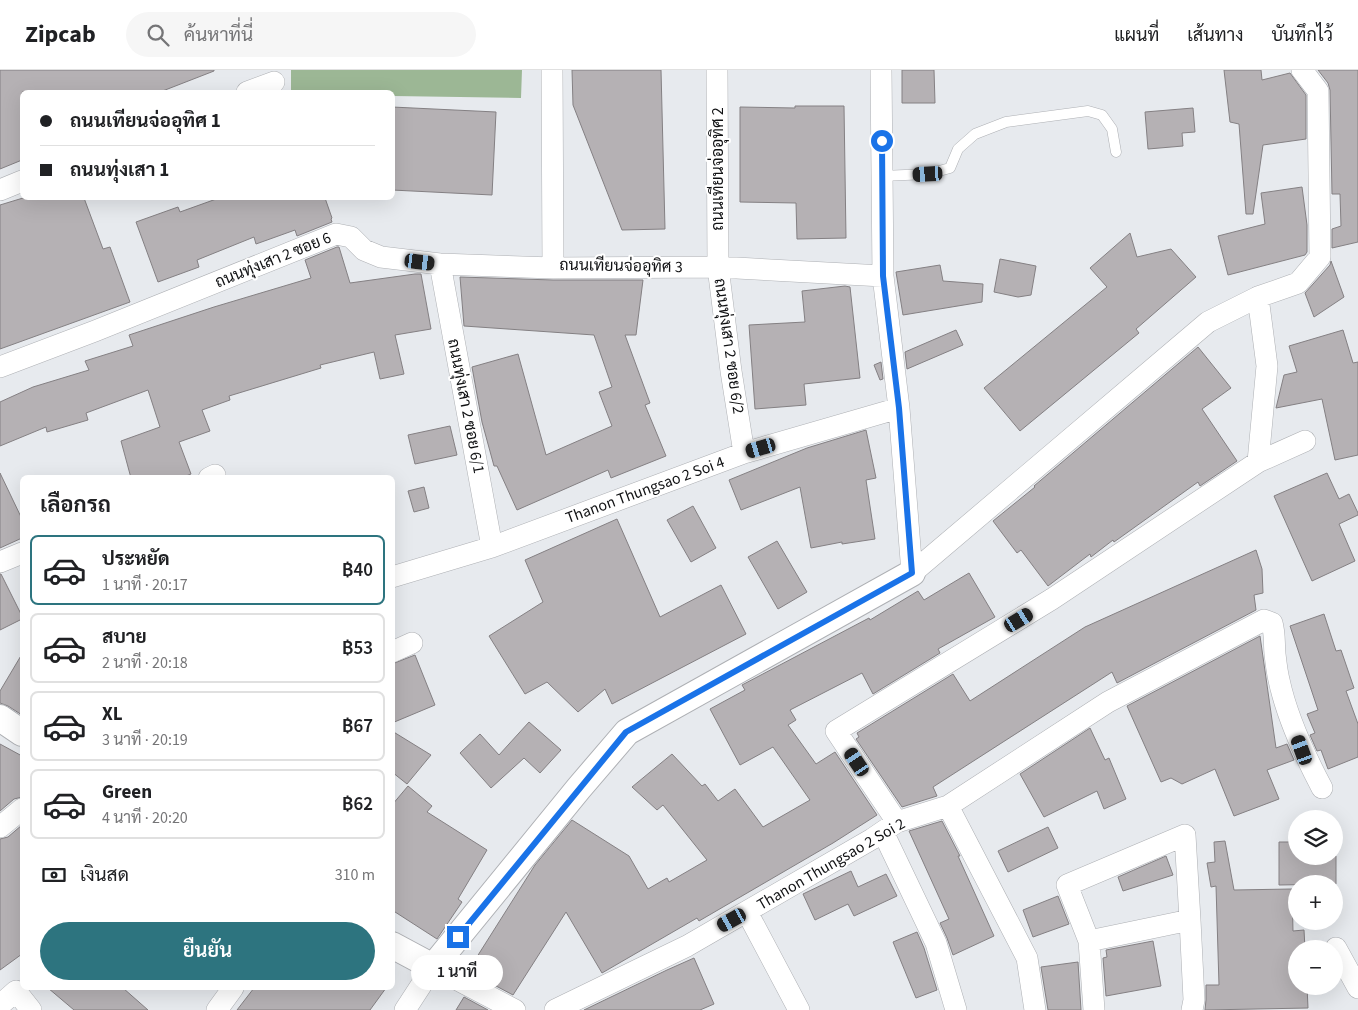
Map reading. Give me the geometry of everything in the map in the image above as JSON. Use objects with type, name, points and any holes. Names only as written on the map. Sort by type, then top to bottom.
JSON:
[{"type":"street","name":"ถนนเทียนจ่ออุทิศ 3","points":[[552,70],[553,268],[718,267],[883,276]]},
{"type":"street","name":"ถนนเทียนจ่ออุทิศ 2","points":[[717,70],[718,267]]},
{"type":"street","points":[[881,70],[883,276],[899,408],[912,573]]},
{"type":"street","points":[[405,1010],[433,967],[626,732],[912,573],[1208,322],[1258,297],[1298,283],[1320,257],[1318,91],[1302,70]]},
{"type":"street","points":[[252,90],[274,82]]},
{"type":"street","points":[[0,190],[20,182]]},
{"type":"street","name":"ถนนทุ่งเสา 2 ซอย 6","points":[[0,367],[336,234],[352,237],[364,250],[381,257],[440,264],[553,268]]},
{"type":"street","name":"ถนนทุ่งเสา 2 ซอย 6/1","points":[[440,264],[492,547]]},
{"type":"street","name":"ถนนทุ่งเสา 2 ซอย 6/2","points":[[718,267],[731,371],[744,453]]},
{"type":"street","points":[[1258,297],[1267,366],[1258,462]]},
{"type":"street","name":"Thanon Thungsao 2 Soi 4","points":[[395,577],[492,547],[744,453],[899,408]]},
{"type":"street","points":[[956,1010],[936,943],[890,827],[836,731],[1052,599],[1258,462],[1305,441]]},
{"type":"street","points":[[0,562],[20,554]]},
{"type":"street","name":"Thanon Thungsao 2 Soi 2","points":[[554,1010],[687,946],[890,827],[948,806],[1108,702],[1264,620],[1272,623],[1280,684],[1302,750],[1322,788]]},
{"type":"street","points":[[395,651],[412,643]]},
{"type":"street","points":[[0,718],[20,732]]},
{"type":"street","points":[[948,806],[1027,958],[1035,1010]]},
{"type":"street","points":[[0,827],[20,811]]},
{"type":"street","points":[[1094,1010],[1089,941],[1067,885],[1185,835],[1194,1000],[1192,1010]]},
{"type":"street","points":[[747,912],[799,1010]]},
{"type":"street","points":[[1089,941],[1190,920]]},
{"type":"street","points":[[395,947],[515,1010]]},
{"type":"street","points":[[1343,961],[1358,988]]},
{"type":"street","points":[[217,1010],[232,990]]},
{"type":"street","points":[[0,1005],[16,991],[31,1010]]},
{"type":"lane","points":[[882,176],[928,174],[950,168],[958,149],[974,134],[1006,122],[1088,111],[1102,115],[1112,129],[1116,152]]},
{"type":"green space","points":[[291,70],[522,70],[521,98],[395,96],[395,90],[291,90]]},
{"type":"building","points":[[0,70],[214,70],[165,90],[20,90],[20,161],[0,169]]},
{"type":"building","points":[[572,70],[661,70],[665,229],[622,230],[573,105]]},
{"type":"building","points":[[902,70],[934,70],[935,103],[902,103]]},
{"type":"building","points":[[1224,70],[1261,70],[1262,80],[1290,73],[1306,95],[1306,139],[1263,145],[1253,214],[1246,214],[1239,124],[1230,122]]},
{"type":"building","points":[[1318,70],[1358,70],[1358,242],[1332,248],[1332,229],[1341,226],[1340,194],[1332,194],[1330,90],[1328,83]]},
{"type":"building","points":[[795,106],[844,106],[846,238],[797,239],[796,203],[740,202],[740,107],[795,108]]},
{"type":"building","points":[[395,107],[496,112],[492,195],[395,190]]},
{"type":"building","points":[[1193,108],[1195,132],[1182,133],[1183,146],[1148,149],[1145,112]]},
{"type":"building","points":[[1302,187],[1307,225],[1307,252],[1305,255],[1228,275],[1218,236],[1265,224],[1261,193]]},
{"type":"building","points":[[20,199],[85,200],[103,249],[110,247],[130,302],[0,349],[0,205]]},
{"type":"building","points":[[213,200],[326,200],[332,222],[297,236],[295,230],[256,244],[254,237],[197,260],[199,267],[158,282],[136,222],[178,207],[180,212]]},
{"type":"building","points":[[1130,233],[1137,257],[1171,249],[1196,277],[1136,329],[1139,333],[1020,431],[984,388],[1107,287],[1090,268]]},
{"type":"building","points":[[339,247],[350,283],[421,274],[431,329],[395,335],[404,374],[380,379],[374,352],[320,365],[321,368],[229,396],[230,400],[202,410],[210,431],[179,442],[191,474],[188,475],[130,475],[121,441],[160,427],[148,390],[86,413],[88,420],[47,432],[46,427],[0,446],[0,402],[33,387],[89,370],[85,361],[133,346],[129,335],[311,278],[305,260]]},
{"type":"building","points":[[1000,259],[1036,266],[1031,295],[1018,297],[994,292]]},
{"type":"building","points":[[1331,261],[1344,297],[1314,317],[1305,293],[1330,265]]},
{"type":"building","points":[[940,265],[943,281],[983,284],[982,302],[903,315],[896,272]]},
{"type":"building","points":[[460,277],[643,280],[636,335],[625,335],[650,403],[645,405],[666,456],[611,478],[608,470],[517,510],[497,466],[494,466],[482,422],[472,367],[518,354],[546,455],[612,426],[599,392],[612,387],[594,335],[464,326]]},
{"type":"building","points":[[850,287],[860,378],[804,384],[806,405],[755,409],[749,325],[805,322],[802,291]]},
{"type":"building","points":[[956,330],[963,345],[907,369],[905,352]]},
{"type":"building","points":[[1343,330],[1353,363],[1358,362],[1358,455],[1335,460],[1322,399],[1276,408],[1284,375],[1297,372],[1289,346]]},
{"type":"building","points":[[1198,347],[1231,388],[1202,409],[1237,461],[1200,486],[1198,482],[1114,542],[1113,540],[1091,557],[1090,554],[1048,586],[1021,550],[1017,553],[993,521]]},
{"type":"building","points":[[881,362],[883,379],[880,380],[874,365]]},
{"type":"building","points":[[450,426],[457,455],[415,464],[408,435]]},
{"type":"building","points":[[866,430],[876,478],[866,480],[875,539],[842,544],[842,542],[811,548],[800,487],[741,510],[729,480],[807,448]]},
{"type":"building","points":[[0,473],[20,515],[20,539],[0,548]]},
{"type":"building","points":[[1327,473],[1339,499],[1349,494],[1358,513],[1358,515],[1339,524],[1355,561],[1312,581],[1274,496]]},
{"type":"building","points":[[424,487],[429,508],[414,512],[408,491]]},
{"type":"building","points":[[693,506],[716,548],[691,562],[667,520]]},
{"type":"building","points":[[617,519],[660,617],[721,585],[746,634],[612,704],[605,689],[578,712],[547,682],[525,694],[489,636],[543,602],[525,560]]},
{"type":"building","points":[[777,541],[807,592],[778,609],[748,557]]},
{"type":"building","points":[[1256,550],[1262,569],[1263,593],[1254,595],[1256,610],[1117,683],[1112,672],[933,787],[937,796],[902,807],[856,739],[859,737],[857,733],[953,674],[970,701],[1085,627]]},
{"type":"building","points":[[969,573],[995,617],[938,649],[940,653],[873,694],[862,673],[790,710],[796,720],[788,725],[816,764],[835,752],[877,815],[833,843],[699,921],[697,918],[602,973],[566,912],[513,995],[468,971],[535,865],[572,820],[629,856],[648,889],[667,878],[669,882],[707,860],[663,805],[657,810],[632,787],[672,754],[702,786],[705,784],[718,801],[735,789],[763,827],[810,800],[773,747],[740,765],[710,709],[745,690],[742,685],[869,618],[870,620],[918,591],[924,600]]},
{"type":"building","points":[[1,574],[20,612],[20,620],[0,630]]},
{"type":"building","points":[[1324,614],[1336,651],[1341,650],[1354,688],[1346,691],[1358,724],[1358,757],[1328,769],[1321,750],[1317,751],[1310,735],[1315,733],[1307,714],[1318,710],[1290,626]]},
{"type":"building","points":[[1260,636],[1276,748],[1287,744],[1294,760],[1267,770],[1279,799],[1234,816],[1215,769],[1182,784],[1171,778],[1161,782],[1127,706]]},
{"type":"building","points":[[415,655],[435,705],[395,722],[395,663]]},
{"type":"building","points":[[20,657],[20,714],[0,703],[0,691]]},
{"type":"building","points":[[529,722],[561,750],[540,773],[524,758],[491,788],[460,753],[480,734],[499,755]]},
{"type":"building","points":[[1090,728],[1105,760],[1109,758],[1126,799],[1104,809],[1097,791],[1044,817],[1020,774]]},
{"type":"building","points":[[395,733],[431,755],[407,784],[395,774]]},
{"type":"building","points":[[0,744],[20,755],[20,798],[14,799],[0,811]]},
{"type":"building","points":[[408,786],[432,806],[427,812],[487,850],[458,899],[462,902],[437,939],[395,912],[395,801]]},
{"type":"building","points":[[942,821],[960,856],[958,856],[994,936],[953,955],[940,923],[949,919],[909,831]]},
{"type":"building","points":[[20,827],[20,955],[0,970],[0,839],[8,837]]},
{"type":"building","points":[[1048,827],[1058,848],[1008,872],[998,851]]},
{"type":"building","points":[[1225,841],[1234,890],[1288,889],[1288,930],[1304,930],[1305,940],[1288,940],[1288,995],[1307,995],[1308,1008],[1205,1010],[1206,985],[1219,985],[1216,886],[1211,887],[1207,863],[1215,862],[1214,842]]},
{"type":"building","points":[[1279,842],[1288,842],[1288,865],[1336,865],[1336,875],[1288,875],[1288,885],[1279,885]]},
{"type":"building","points":[[1166,856],[1173,875],[1123,891],[1118,877]]},
{"type":"building","points":[[851,871],[858,887],[886,874],[897,896],[854,916],[848,904],[815,920],[803,894]]},
{"type":"building","points":[[1058,896],[1069,924],[1033,937],[1023,910]]},
{"type":"building","points":[[917,932],[937,990],[916,998],[893,942]]},
{"type":"building","points":[[1153,941],[1161,986],[1106,996],[1103,958],[1107,957],[1106,950]]},
{"type":"building","points":[[694,958],[714,1004],[700,1010],[584,1010],[667,970]]},
{"type":"building","points":[[1078,962],[1081,1010],[1048,1010],[1041,967]]},
{"type":"building","points":[[50,990],[125,990],[148,1010],[74,1010]]},
{"type":"building","points":[[252,990],[385,990],[370,1010],[237,1010]]},
{"type":"building","points":[[464,997],[488,1010],[456,1010]]},
{"type":"route","points":[[458,937],[626,732],[912,573],[899,408],[883,276],[882,141]]}]
